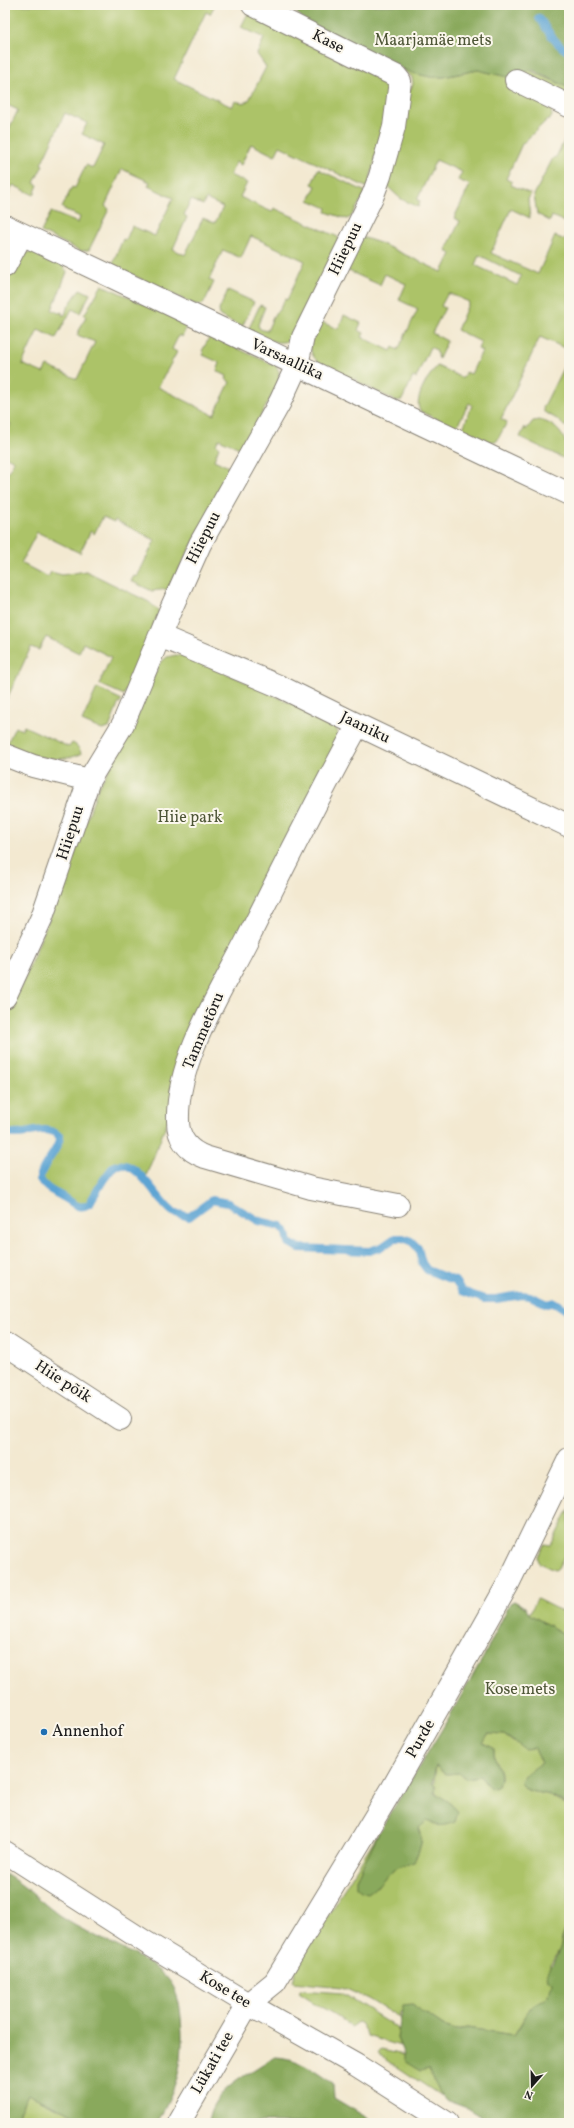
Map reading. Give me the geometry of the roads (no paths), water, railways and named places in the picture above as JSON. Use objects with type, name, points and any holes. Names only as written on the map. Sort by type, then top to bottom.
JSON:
[{"type":"street","name":"Kase","points":[[253,5],[396,76],[400,82]]},
{"type":"street","points":[[516,80],[569,106]]},
{"type":"street","name":"Hiiepuu","points":[[5,997],[40,924],[89,780],[123,724],[187,570],[206,532],[280,402],[297,365],[303,337],[380,176],[394,127],[400,82]]},
{"type":"street","points":[[5,266],[13,230]]},
{"type":"street","name":"Varsaallika","points":[[13,230],[569,494]]},
{"type":"street","name":"Jaaniku","points":[[160,636],[282,687],[569,826]]},
{"type":"street","name":"Tammetõru","points":[[358,725],[283,867],[201,1032],[183,1080],[178,1106],[178,1124],[181,1138],[187,1147],[193,1152],[205,1157],[311,1188],[398,1205]]},
{"type":"street","points":[[5,755],[32,766],[89,780]]},
{"type":"street","name":"Hiie põik","points":[[5,1344],[120,1419]]},
{"type":"street","name":"Purde","points":[[248,2004],[275,1982],[392,1789],[508,1584],[569,1459]]},
{"type":"street","name":"Kose tee","points":[[5,1852],[146,1943],[248,2004],[356,2065],[447,2123]]},
{"type":"street","name":"Lükati tee","points":[[179,2123],[248,2004]]},
{"type":"waterway","points":[[539,18],[556,41],[569,52]]},
{"type":"waterway","points":[[5,1131],[18,1134],[48,1130],[54,1132],[60,1137],[59,1143],[43,1168],[40,1179],[47,1188],[82,1207],[89,1204],[104,1179],[114,1166],[122,1165],[131,1167],[139,1173],[167,1206],[176,1213],[189,1217],[212,1200],[228,1203],[259,1221],[281,1226],[287,1233],[289,1243],[299,1248],[369,1251],[382,1247],[395,1238],[403,1238],[411,1241],[418,1248],[422,1263],[427,1270],[455,1281],[462,1291],[484,1299],[496,1299],[521,1295],[530,1296],[547,1304],[554,1302],[569,1312]]},
{"type":"place","name":"Annenhof","points":[[44,1732]]},
{"type":"park label","name":"Maarjamäe mets","points":[[433,41]]},
{"type":"park label","name":"Hiie park","points":[[190,818]]},
{"type":"park label","name":"Kose mets","points":[[520,1690]]}]
